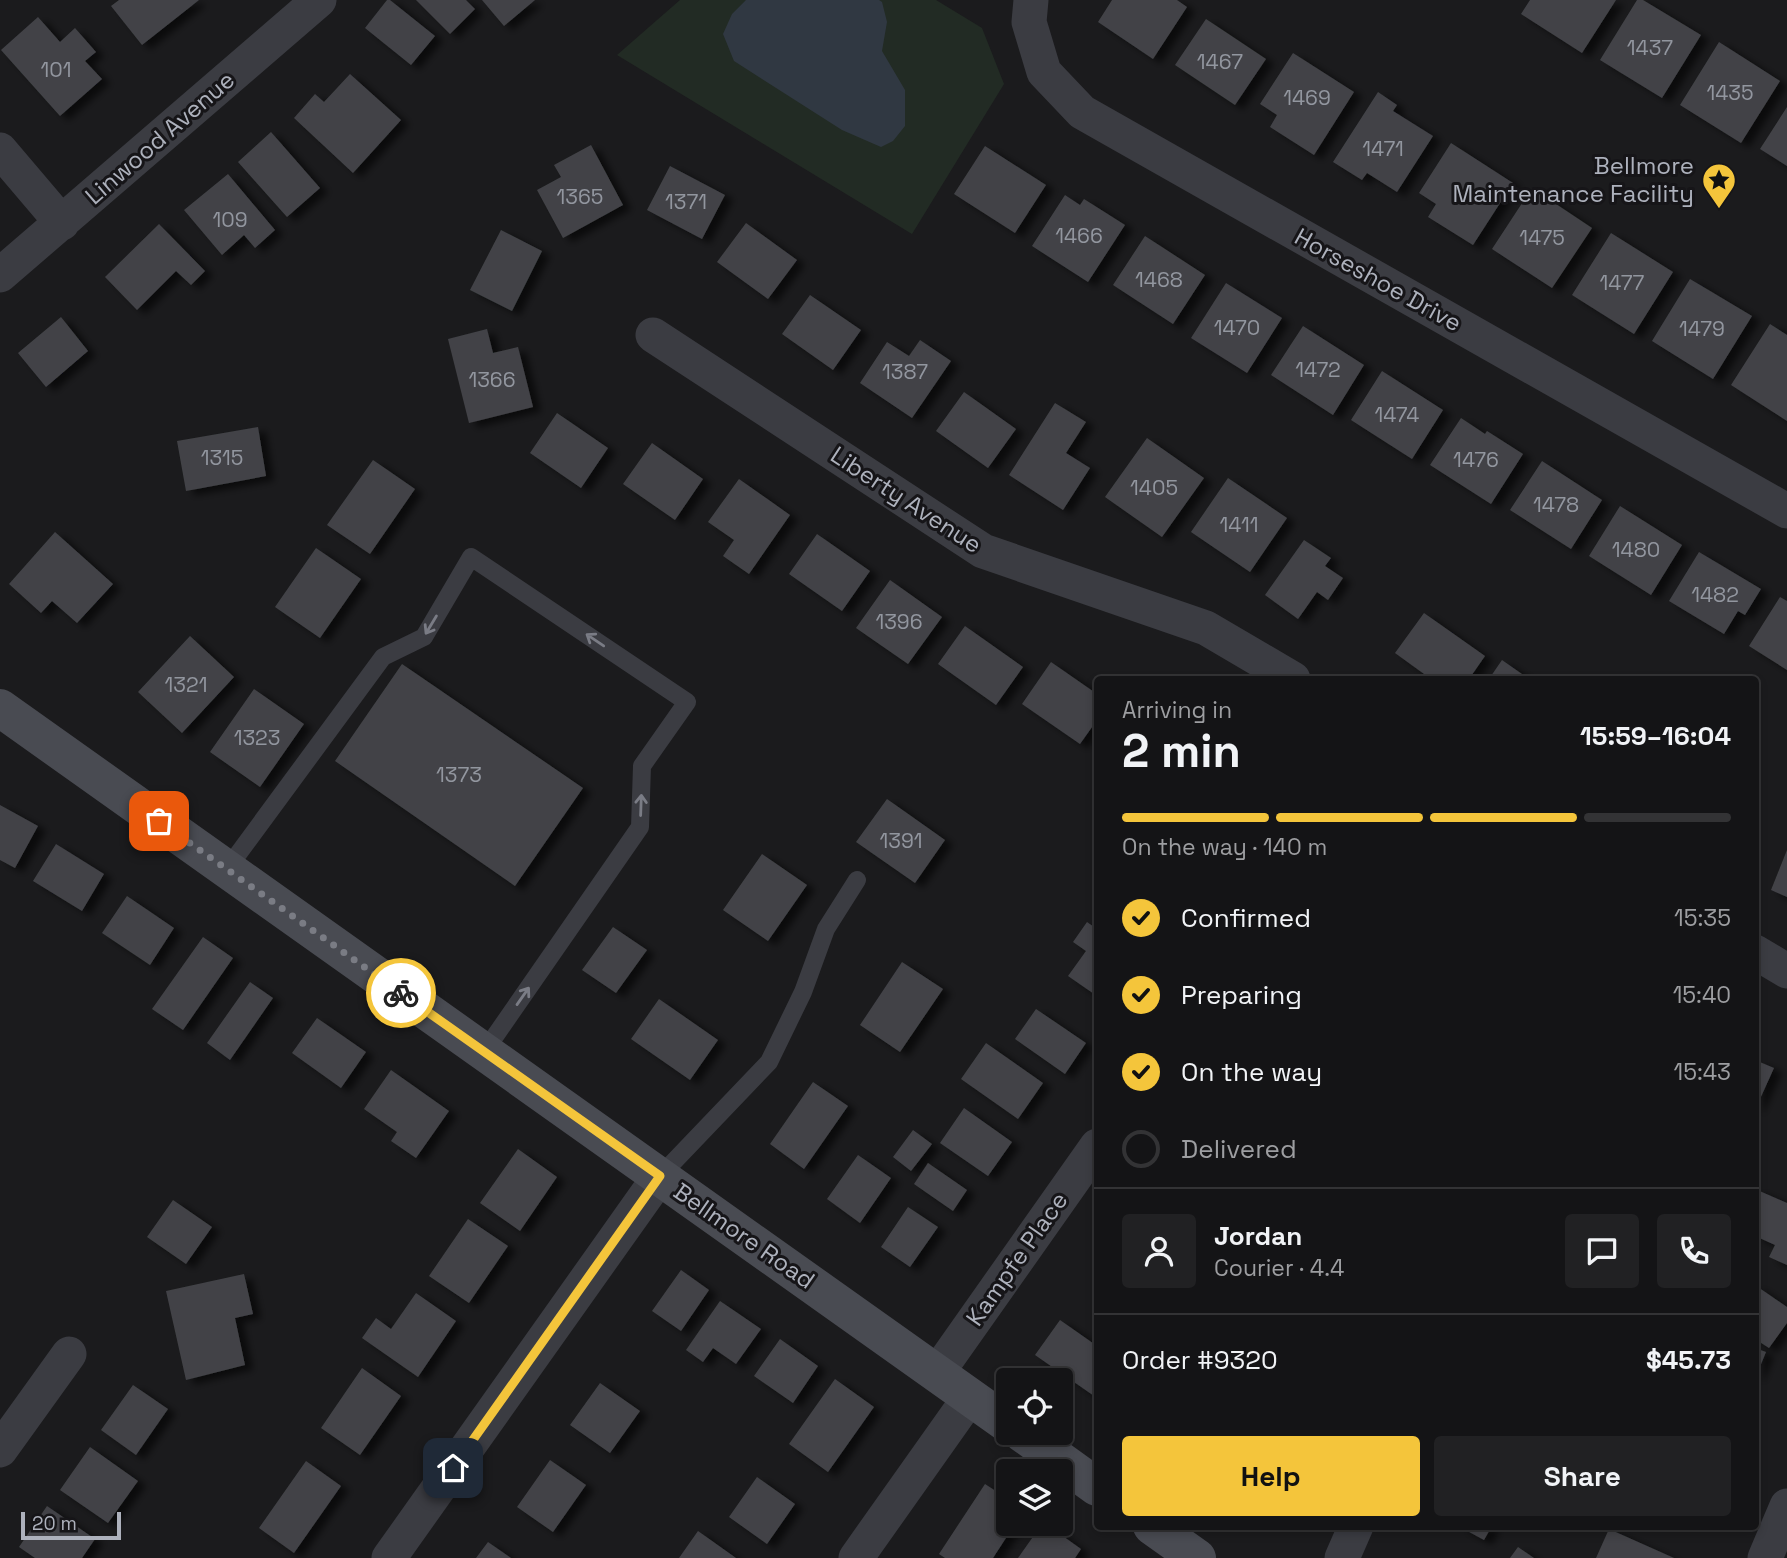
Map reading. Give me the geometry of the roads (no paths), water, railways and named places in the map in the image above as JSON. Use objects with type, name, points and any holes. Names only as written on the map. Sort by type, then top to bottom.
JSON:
[{"type":"main road","name":"Bellmore Road","points":[[0,708],[996,1415]]},
{"type":"main road","points":[[1039,1445],[1094,1485]]},
{"type":"main road","points":[[1158,1530],[1197,1558]]},
{"type":"street","name":"Linwood Avenue","points":[[0,275],[318,0]]},
{"type":"street","name":"Horseshoe Drive","points":[[1031,0],[1029,22],[1044,72],[1082,112],[1787,511]]},
{"type":"street","points":[[0,150],[62,223]]},
{"type":"street","name":"Liberty Avenue","points":[[653,335],[983,551],[1206,628],[1288,676]]},
{"type":"street","points":[[1759,954],[1787,971]]},
{"type":"street","name":"Kampfe Place","points":[[937,1373],[1094,1150]]},
{"type":"street","points":[[389,1558],[660,1176]]},
{"type":"street","points":[[2,1442],[69,1354]]},
{"type":"street","points":[[856,1558],[970,1397]]},
{"type":"street","points":[[1765,1558],[1787,1506]]},
{"type":"street","points":[[1342,1558],[1354,1530]]},
{"type":"lane","points":[[227,869],[383,657],[424,636],[471,557],[687,702],[642,766],[640,827],[484,1052]]},
{"type":"lane","points":[[660,1176],[769,1062],[803,992],[826,929],[857,880]]},
{"type":"place","name":"Bellmore Maintenance Facility","points":[[1719,210]]}]
